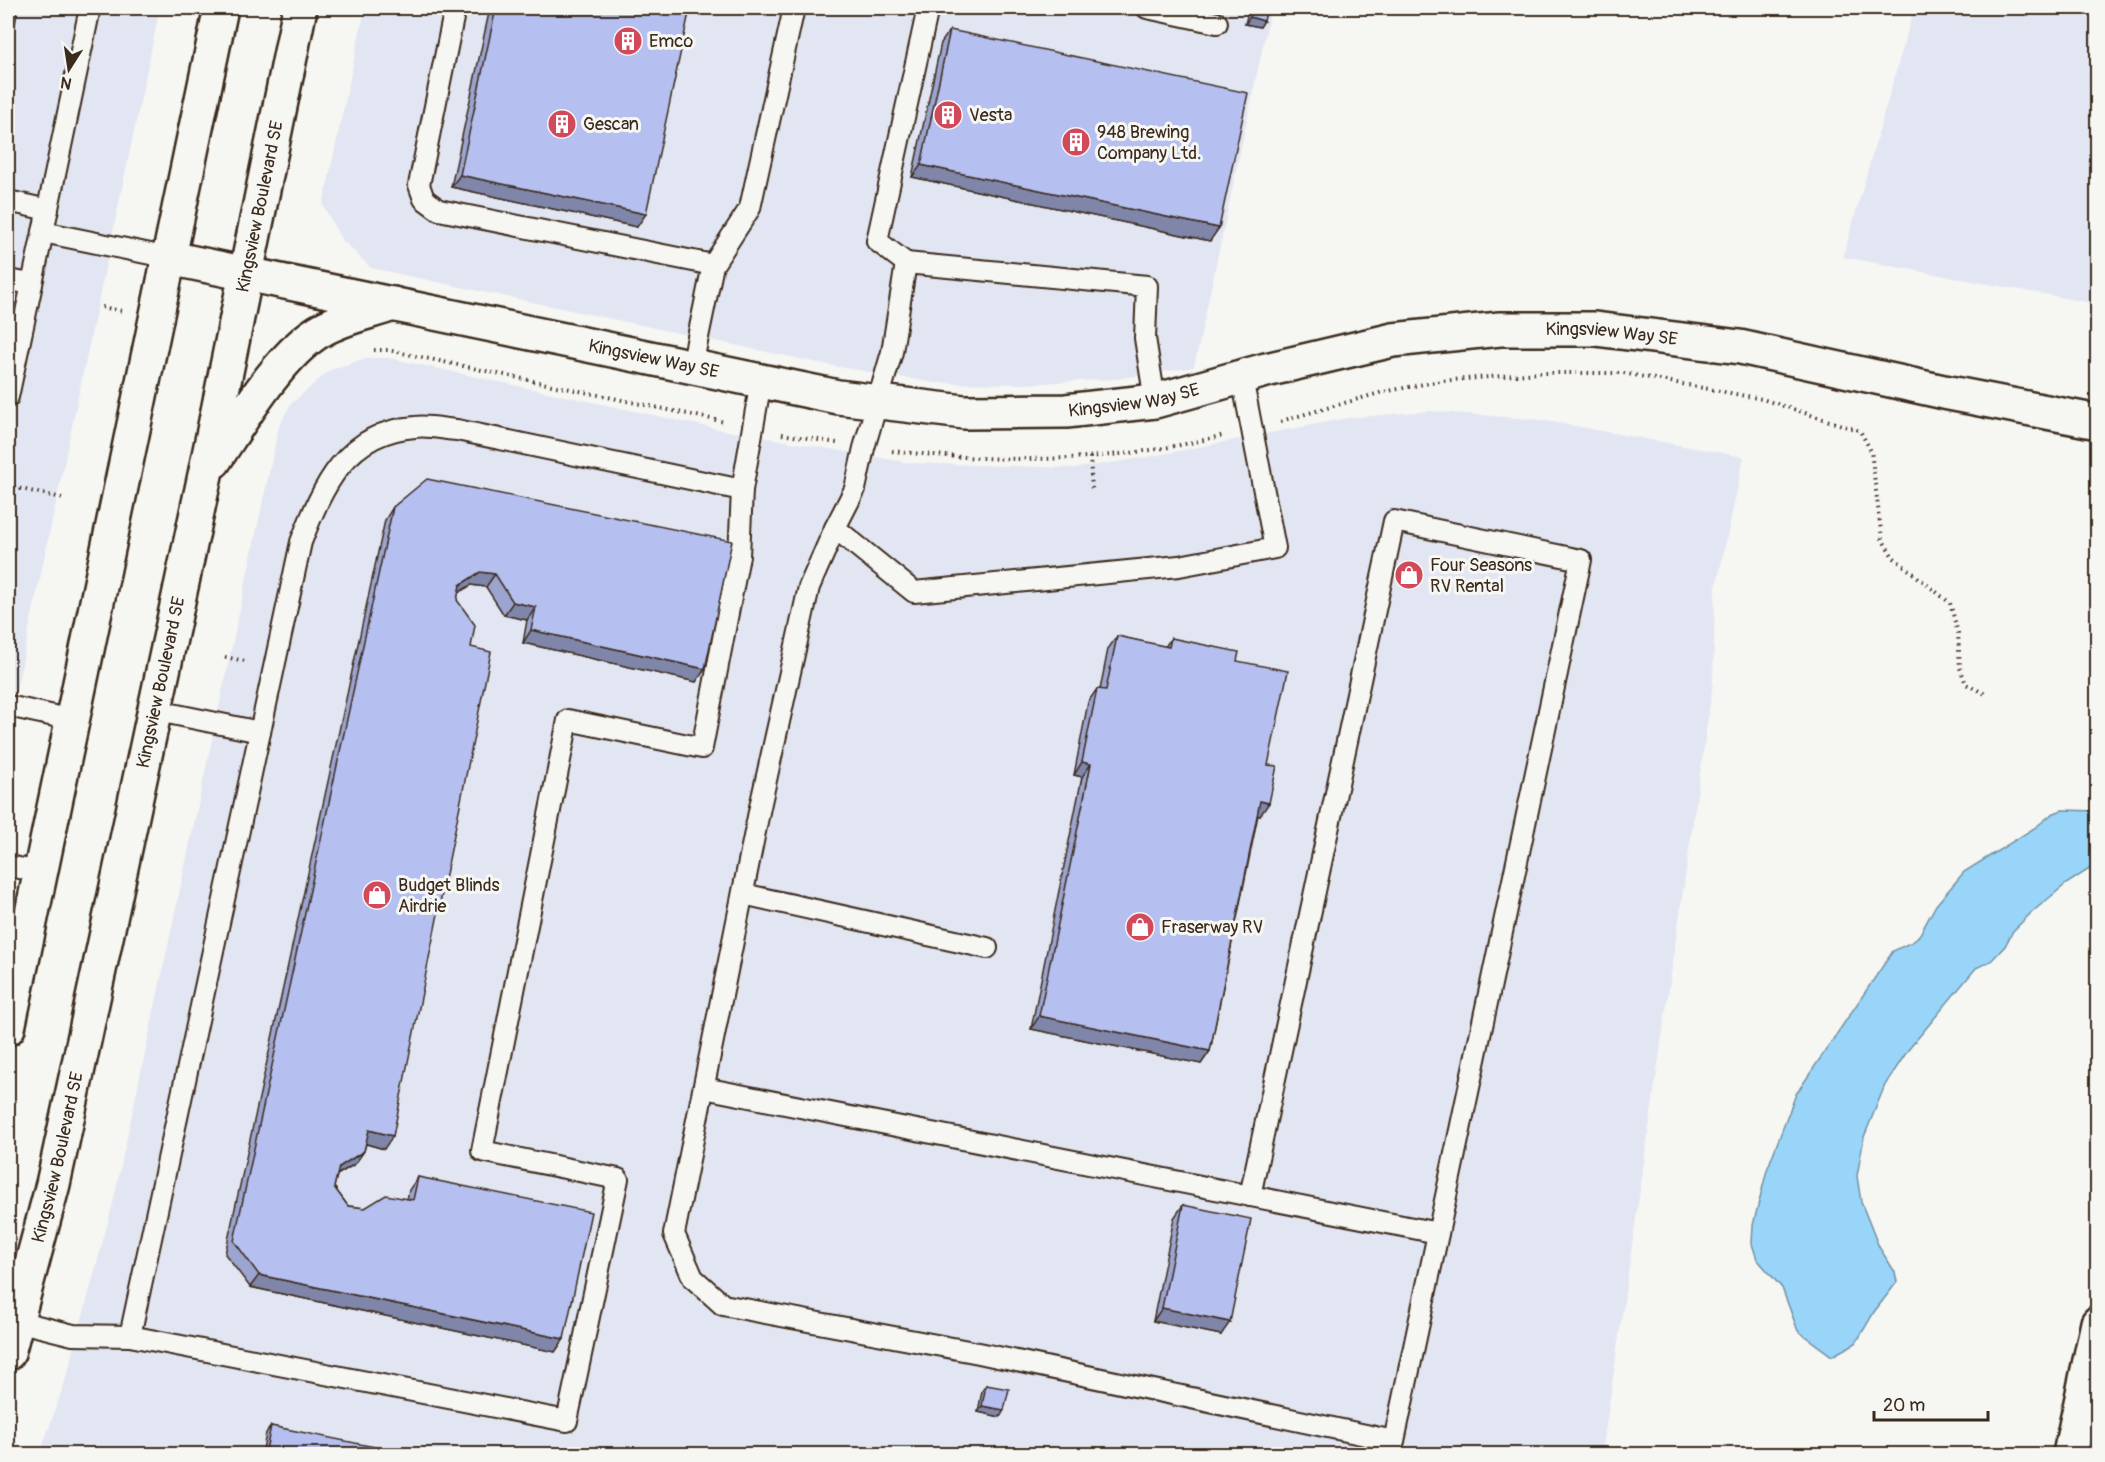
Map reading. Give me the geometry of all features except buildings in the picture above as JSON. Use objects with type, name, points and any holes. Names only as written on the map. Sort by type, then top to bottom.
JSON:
[{"type":"main road","points":[[8,1018],[41,872],[221,8]]},
{"type":"main road","name":"Kingsview Boulevard SE","points":[[8,1353],[53,1185],[205,475],[244,273],[300,8]]},
{"type":"main road","name":"Kingsview Way SE","points":[[170,258],[838,397],[964,412],[1066,411],[1155,401],[1393,340],[1500,329],[1596,329],[1740,347],[2097,422]]},
{"type":"main road","points":[[205,475],[255,399],[290,357],[323,329],[393,304]]},
{"type":"main road","points":[[2070,1455],[2097,1323]]},
{"type":"lane","points":[[8,397],[90,8]]},
{"type":"lane","points":[[455,8],[419,184],[424,199],[439,210],[713,265]]},
{"type":"lane","points":[[692,366],[713,265],[750,208],[794,8]]},
{"type":"lane","points":[[928,8],[877,241],[906,263],[1147,286],[1145,338],[1155,401]]},
{"type":"lane","points":[[1147,8],[1217,23]]},
{"type":"lane","points":[[8,201],[48,210]]},
{"type":"lane","points":[[44,232],[170,258]]},
{"type":"lane","points":[[906,263],[892,352],[864,448],[855,489],[809,587],[743,894],[674,1234],[693,1278],[723,1305],[979,1353],[1394,1441],[1581,560],[1394,521],[1250,1196]]},
{"type":"lane","points":[[8,280],[32,284]]},
{"type":"lane","points":[[835,528],[914,592],[1179,566],[1275,548],[1242,378]]},
{"type":"lane","points":[[17,1322],[74,1335],[130,1336],[567,1421],[618,1179],[482,1151],[568,720],[702,748],[739,556],[742,490],[762,381]]},
{"type":"lane","points":[[130,1336],[301,542],[334,470],[355,449],[374,439],[415,427],[457,430],[742,490]]},
{"type":"lane","points":[[8,706],[73,720]]},
{"type":"lane","points":[[153,710],[260,732]]},
{"type":"lane","points":[[8,866],[41,872]]},
{"type":"lane","points":[[743,894],[987,948]]},
{"type":"lane","points":[[704,1088],[1438,1233]]},
{"type":"path","points":[[371,350],[388,350],[753,429],[864,448],[1015,461],[1090,457],[1203,441],[1394,390],[1440,381],[1539,373],[1623,373],[1750,396],[1821,416],[1860,431],[1871,451],[1882,539],[1893,557],[1950,603],[1958,633],[1960,668],[1966,684],[1987,695]]},
{"type":"path","points":[[1090,457],[1092,490]]},
{"type":"path","points":[[8,486],[62,498]]},
{"type":"shaded area","points":[[8,8],[160,8],[8,730]]},
{"type":"shaded area","points":[[365,8],[1271,8],[1194,367],[1116,379],[1024,384],[936,383],[833,366],[371,268],[341,239],[323,205]]},
{"type":"shaded area","points":[[1914,8],[2097,8],[2097,304],[1843,257]]},
{"type":"shaded area","points":[[366,358],[389,358],[722,430],[910,463],[1077,468],[1143,458],[1347,418],[1429,411],[1542,420],[1744,457],[1715,592],[1713,683],[1602,1454],[40,1454],[68,1372],[113,1203],[279,426],[290,405],[330,370]]},
{"type":"water","points":[[2062,810],[2097,811],[2097,864],[2066,884],[2031,913],[2013,931],[2005,946],[1991,961],[1976,968],[1908,1050],[1885,1085],[1864,1137],[1857,1176],[1861,1202],[1879,1247],[1895,1272],[1897,1282],[1874,1312],[1856,1343],[1832,1356],[1798,1331],[1782,1288],[1757,1259],[1752,1244],[1753,1225],[1767,1170],[1796,1094],[1893,951],[1914,941],[1936,905],[1964,872],[2036,827],[2052,814]]},
{"type":"place","name":"Emco","points":[[628,41]]},
{"type":"place","name":"Vesta","points":[[948,115]]},
{"type":"place","name":"Gescan","points":[[562,124]]},
{"type":"place","name":"948 Brewing Company Ltd.","points":[[1076,142]]},
{"type":"place","name":"Four Seasons RV Rental","points":[[1409,575]]},
{"type":"place","name":"Budget Blinds Airdrie","points":[[377,895]]},
{"type":"place","name":"Fraserway RV","points":[[1140,927]]}]
